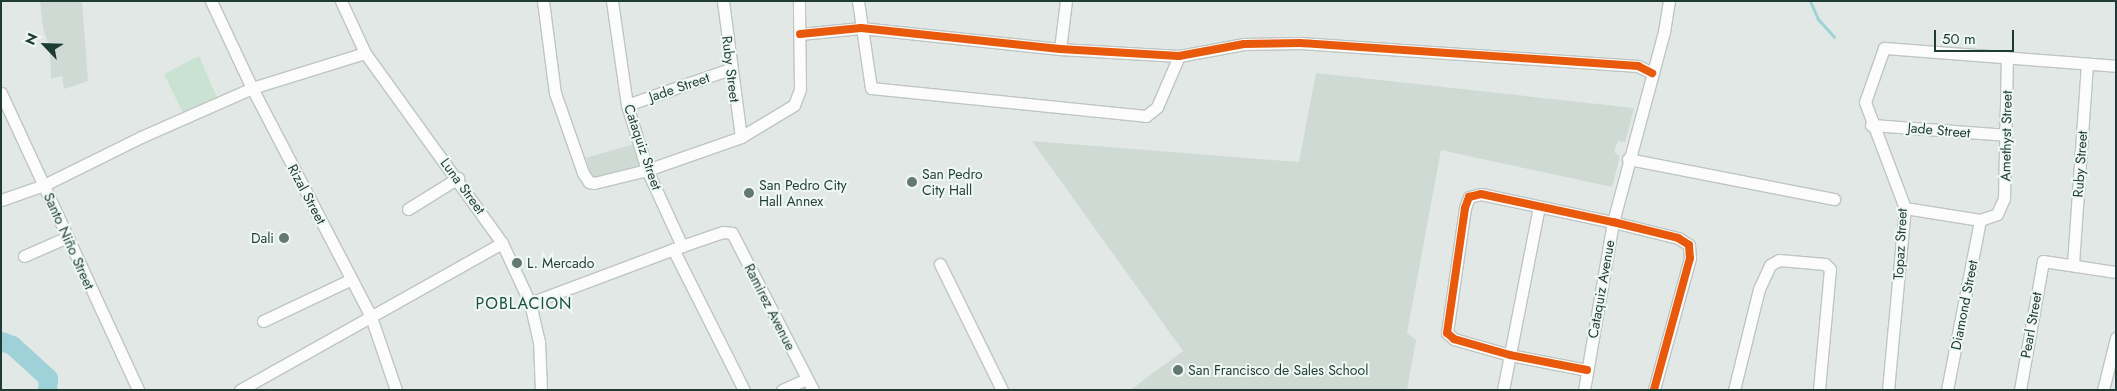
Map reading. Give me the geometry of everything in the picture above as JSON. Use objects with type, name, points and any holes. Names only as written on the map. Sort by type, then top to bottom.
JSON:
[{"type":"street","name":"Rizal Street","points":[[211,1],[252,88],[371,317],[396,390]]},
{"type":"street","name":"Luna Street","points":[[341,1],[365,53],[458,178],[502,243],[530,303],[539,341],[541,390]]},
{"type":"street","points":[[543,1],[555,93],[585,178],[589,182],[599,183],[647,170],[740,137],[789,109],[798,100],[799,1]]},
{"type":"street","name":"Cataquiz Street","points":[[612,1],[627,104],[647,170],[677,248],[744,390]]},
{"type":"street","name":"Ruby Street","points":[[723,1],[740,137]]},
{"type":"street","points":[[858,1],[871,88],[1140,116],[1150,114],[1157,107],[1179,56]]},
{"type":"street","points":[[1060,49],[1066,1]]},
{"type":"street","name":"Cataquiz Avenue","points":[[1584,390],[1613,222],[1669,1]]},
{"type":"street","points":[[800,34],[861,28],[1060,49],[1179,56],[1244,44],[1300,43],[1638,66],[1652,73]]},
{"type":"street","name":"Topaz Street","points":[[1888,390],[1905,208],[1871,124],[1865,102],[1884,48],[2007,57]]},
{"type":"street","points":[[1,200],[44,185],[141,137],[252,88],[365,53]]},
{"type":"street","points":[[2007,57],[2116,66]]},
{"type":"street","name":"Amethyst Street","points":[[1980,220],[1998,214],[2004,198],[2007,57]]},
{"type":"street","name":"Ruby Street","points":[[2073,264],[2087,64]]},
{"type":"street","name":"Jade Street","points":[[627,104],[730,69]]},
{"type":"street","name":"Santo Niño Street","points":[[1,93],[44,185],[65,238],[138,390]]},
{"type":"street","name":"Jade Street","points":[[1871,124],[2006,136]]},
{"type":"street","points":[[1628,159],[1834,198]]},
{"type":"street","points":[[408,209],[458,178]]},
{"type":"street","points":[[1587,370],[1510,356],[1454,339],[1446,333],[1465,208],[1469,197],[1481,194],[1613,222],[1678,238],[1689,245],[1690,251],[1654,390]]},
{"type":"street","points":[[1503,390],[1539,207]]},
{"type":"street","points":[[1905,208],[1980,220]]},
{"type":"street","name":"Diamond Street","points":[[1947,390],[1980,220]]},
{"type":"street","name":"Ramirez Avenue","points":[[677,248],[723,232],[732,233],[813,390]]},
{"type":"street","points":[[24,256],[65,238]]},
{"type":"street","points":[[240,390],[502,243]]},
{"type":"street","points":[[530,303],[677,248]]},
{"type":"street","points":[[1734,390],[1759,289],[1770,265],[1779,260],[1826,264],[1830,269],[1819,390]]},
{"type":"street","name":"Pearl Street","points":[[2020,390],[2043,261],[2073,264]]},
{"type":"street","points":[[940,264],[1002,390]]},
{"type":"street","points":[[2073,264],[2116,272]]},
{"type":"street","points":[[263,321],[352,279]]},
{"type":"street","points":[[2103,390],[2116,338]]},
{"type":"street","points":[[782,390],[807,379]]},
{"type":"shaded area","points":[[40,1],[82,1],[88,81],[64,89],[62,76],[51,79],[50,49],[43,28]]},
{"type":"shaded area","points":[[1316,73],[1634,108],[1625,142],[1618,141],[1614,152],[1620,156],[1612,187],[1441,150],[1407,333],[1416,340],[1407,390],[1130,390],[1183,351],[1032,141],[1299,162]]},
{"type":"shaded area","points":[[634,144],[641,168],[593,181],[586,158]]},
{"type":"green space","points":[[199,56],[218,100],[184,115],[164,74]]},
{"type":"waterway","points":[[1810,1],[1818,19],[1834,37]]},
{"type":"waterway","points":[[1,341],[12,345],[48,378],[47,390]]},
{"type":"cycle path","points":[[800,34],[861,28],[1060,49],[1179,56],[1244,44],[1300,43],[1638,66],[1652,73]]},
{"type":"cycle path","points":[[1587,370],[1510,355],[1454,339],[1447,333],[1465,208],[1469,197],[1481,194],[1613,222],[1678,238],[1689,245],[1690,258],[1654,390]]},
{"type":"place","name":"San Pedro City Hall","points":[[912,182]]},
{"type":"place","name":"San Pedro City Hall Annex","points":[[749,193]]},
{"type":"place","name":"Dali","points":[[284,238]]},
{"type":"place","name":"L. Mercado","points":[[517,263]]},
{"type":"place","name":"San Francisco de Sales School","points":[[1178,370]]},
{"type":"district","name":"POBLACION","points":[[524,304]]}]
